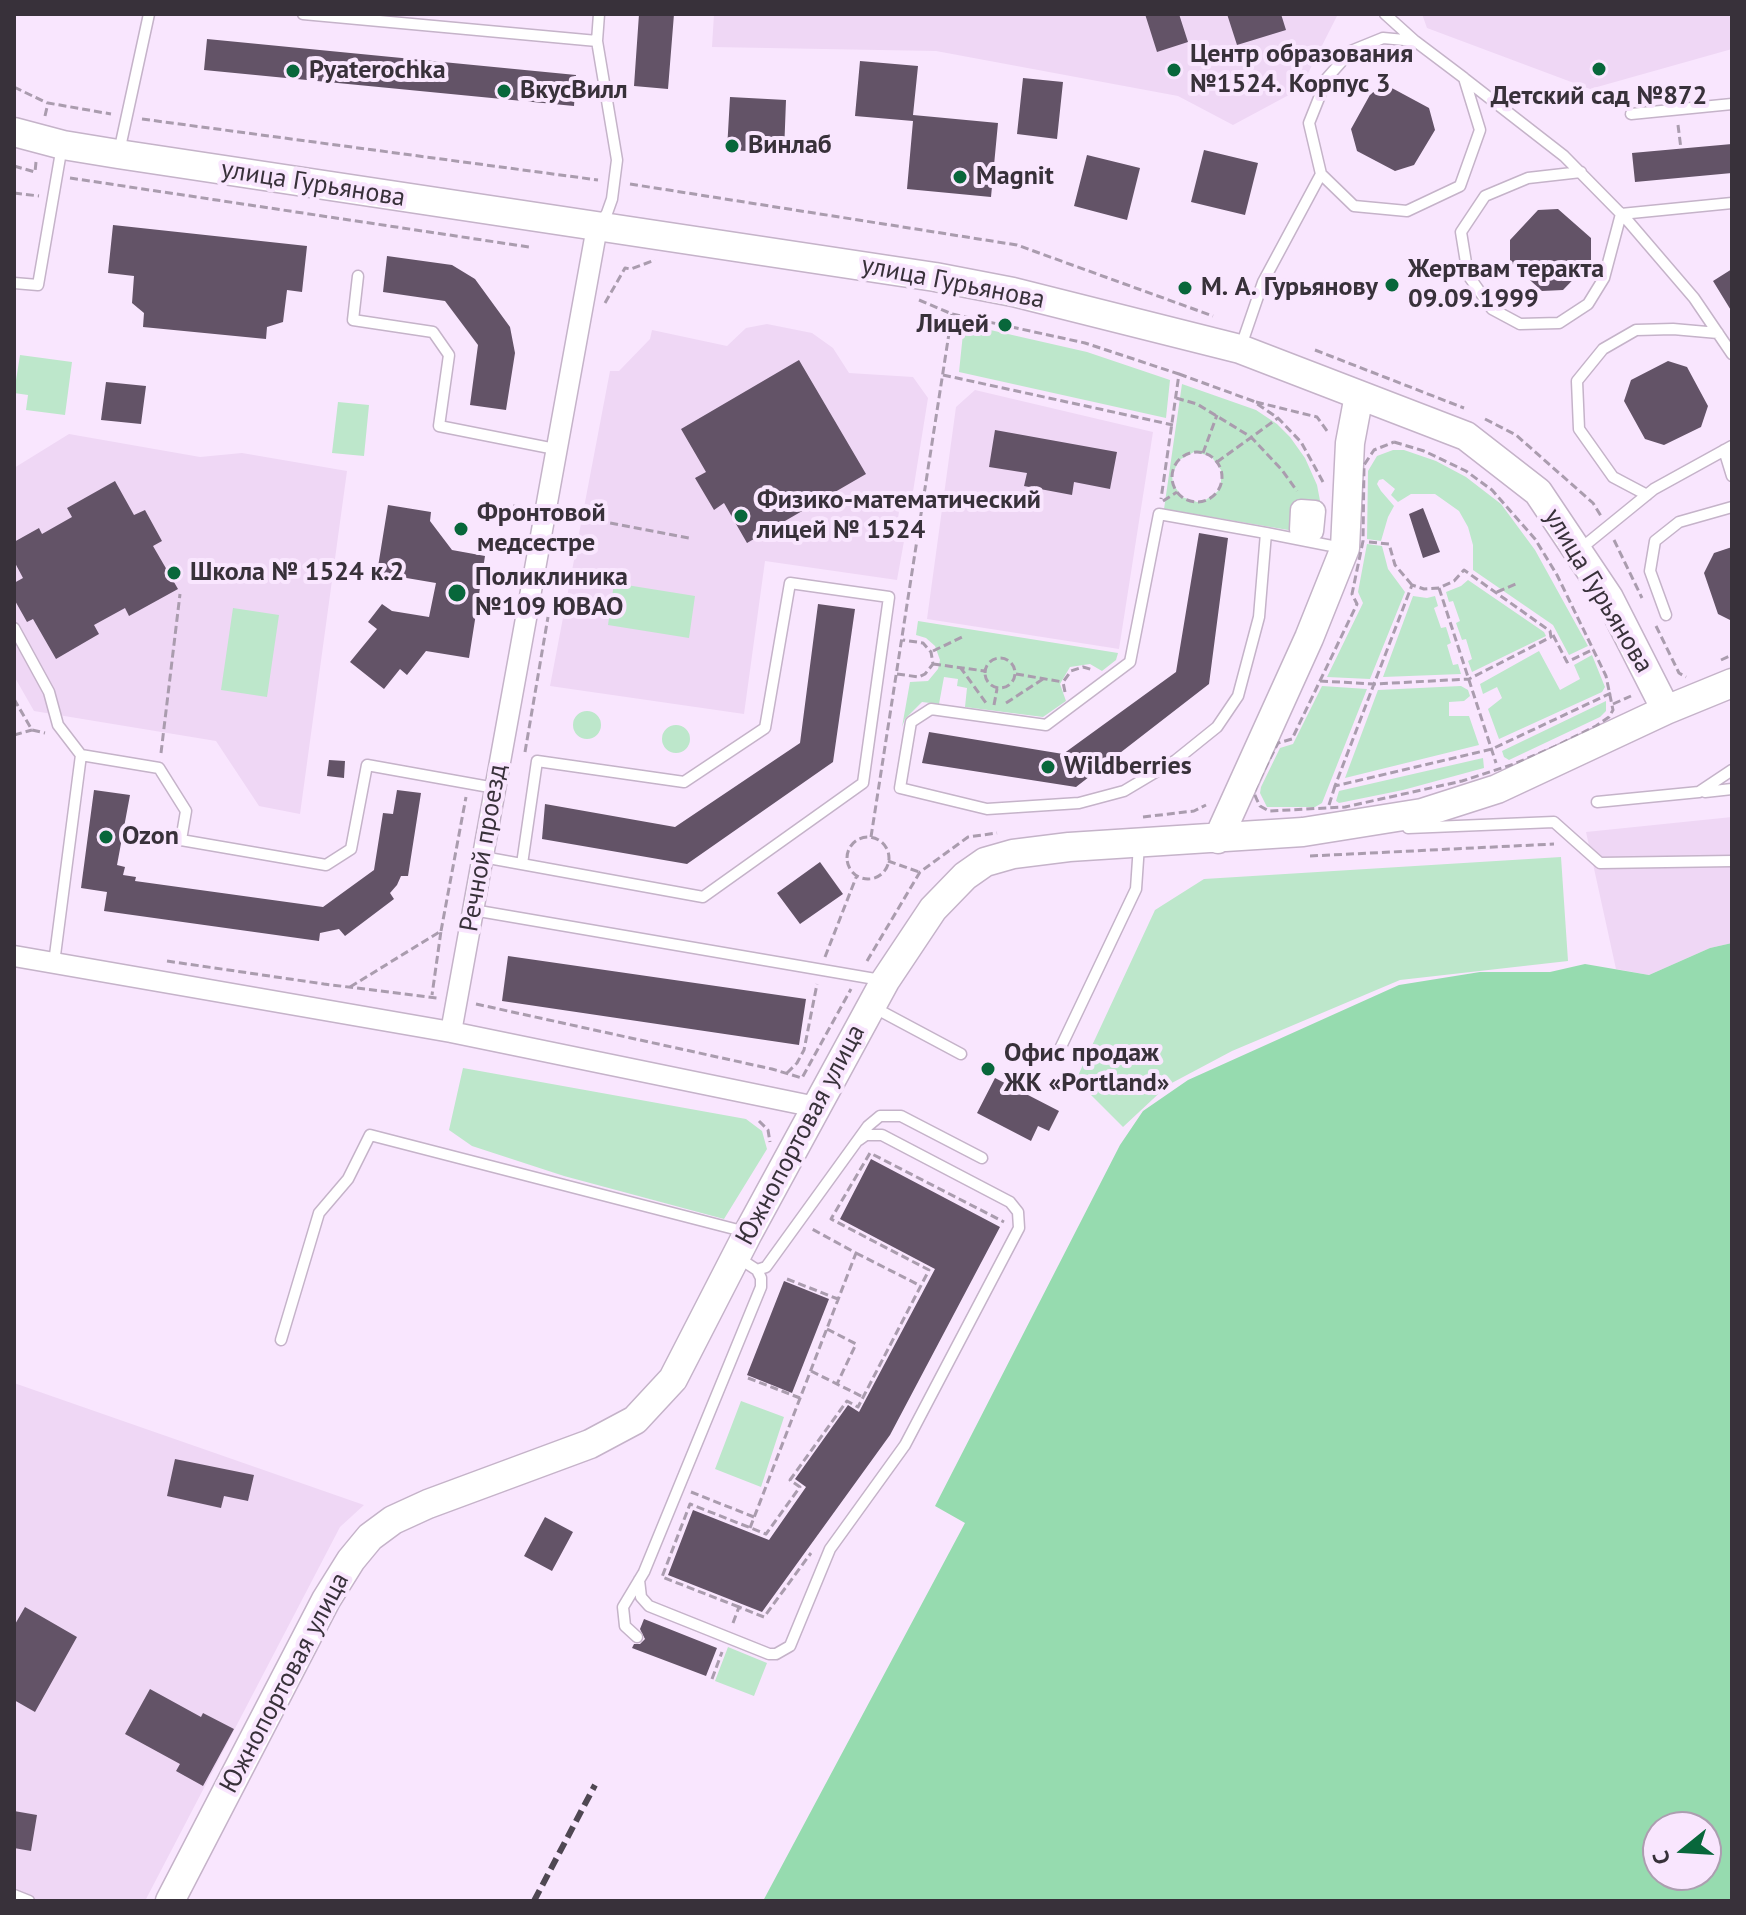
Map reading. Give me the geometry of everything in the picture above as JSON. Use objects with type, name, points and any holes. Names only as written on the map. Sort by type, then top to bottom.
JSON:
[{"type":"main road","name":"улица Гурьянова","points":[[14,132],[63,145],[118,154],[935,277],[1013,292],[1240,349],[1466,436],[1538,492],[1609,598],[1666,710]]},
{"type":"main road","points":[[1218,839],[1309,638],[1356,545],[1350,443],[1359,395]]},
{"type":"main road","points":[[1666,710],[1732,683]]},
{"type":"main road","name":"Южнопортовая улица","points":[[170,1901],[326,1600],[351,1560],[370,1537],[393,1520],[428,1504],[590,1444],[635,1420],[673,1379],[747,1253],[816,1107],[885,981],[933,909],[965,876],[985,862],[1013,854],[1069,847],[1218,839],[1305,844],[1422,813],[1497,789],[1666,710]]},
{"type":"street","name":"Речной проезд","points":[[451,1032],[597,227]]},
{"type":"street","points":[[14,956],[451,1032],[816,1107]]},
{"type":"lane","points":[[118,154],[149,14]]},
{"type":"lane","points":[[303,14],[597,41]]},
{"type":"lane","points":[[597,227],[607,213],[617,160],[597,41],[599,14]]},
{"type":"lane","points":[[1385,14],[1417,43],[1581,172],[1694,298],[1732,354]]},
{"type":"lane","points":[[1417,43],[1383,38],[1351,51],[1327,78],[1309,123],[1321,174],[1354,206],[1407,211],[1460,186],[1480,130],[1464,78]]},
{"type":"lane","points":[[1631,114],[1732,104]]},
{"type":"lane","points":[[14,283],[38,285],[63,145]]},
{"type":"lane","points":[[1581,172],[1528,178],[1485,196],[1461,232],[1468,275],[1492,309],[1520,324],[1559,323],[1588,304],[1604,278],[1621,214]]},
{"type":"lane","points":[[1240,349],[1263,282],[1321,174]]},
{"type":"lane","points":[[1621,214],[1732,203]]},
{"type":"lane","points":[[358,276],[353,320],[433,332],[449,355],[439,426],[555,449]]},
{"type":"lane","points":[[1647,495],[1613,477],[1579,429],[1577,381],[1603,349],[1636,330],[1718,333]]},
{"type":"lane","points":[[1578,552],[1647,495],[1728,448],[1732,476]]},
{"type":"lane","points":[[1666,615],[1650,571],[1655,541],[1679,522],[1732,507]]},
{"type":"lane","points":[[1266,533],[1259,617],[1238,696],[1217,727],[1176,760],[1124,791],[1079,803],[987,809],[900,788],[911,722],[931,709],[1046,725],[1130,662],[1159,514],[1356,545]]},
{"type":"lane","points":[[483,857],[703,897],[863,783],[889,597],[790,583],[765,728],[684,782],[537,761],[522,864]]},
{"type":"lane","points":[[14,628],[41,674],[64,737],[81,755],[159,768],[186,811],[181,840],[326,865],[351,849],[367,765],[495,788]]},
{"type":"lane","points":[[54,963],[81,755]]},
{"type":"lane","points":[[1699,792],[1732,770]]},
{"type":"lane","points":[[1597,802],[1732,789]]},
{"type":"lane","points":[[1305,844],[1554,822],[1600,863],[1732,861]]},
{"type":"lane","points":[[1058,1053],[1136,889],[1139,843]]},
{"type":"lane","points":[[473,910],[885,981]]},
{"type":"lane","points":[[871,1006],[961,1054]]},
{"type":"lane","points":[[281,1340],[319,1213],[348,1179],[370,1135],[747,1253],[766,1267],[873,1120],[880,1116],[896,1114],[982,1158]]},
{"type":"lane","points":[[639,1580],[641,1597],[649,1606],[769,1654],[776,1654],[790,1646],[830,1549],[905,1445],[1019,1228],[1018,1212],[1010,1202],[882,1135],[866,1135],[859,1140]]},
{"type":"lane","points":[[637,1637],[625,1626],[623,1607],[639,1580],[761,1287],[761,1278],[747,1253]]},
{"type":"lane","points":[[14,1895],[29,1901]]},
{"type":"path","points":[[14,87],[48,103]]},
{"type":"path","points":[[1677,110],[1681,149]]},
{"type":"path","points":[[35,172],[529,247]]},
{"type":"path","points":[[14,193],[54,197]]},
{"type":"path","points":[[602,310],[625,268],[631,269],[655,260]]},
{"type":"path","points":[[917,300],[952,314],[1085,343],[1253,401],[1317,417],[1330,437]]},
{"type":"path","points":[[871,837],[952,314]]},
{"type":"path","points":[[1177,492],[1161,503],[1179,374]]},
{"type":"path","points":[[943,375],[1173,425]]},
{"type":"path","points":[[1176,398],[1197,404],[1251,437],[1300,495],[1301,510]]},
{"type":"path","points":[[1253,401],[1278,418],[1301,442],[1327,489],[1329,477]]},
{"type":"path","points":[[1203,453],[1217,415]]},
{"type":"path","points":[[1217,462],[1278,418]]},
{"type":"path","points":[[1394,442],[1424,451],[1466,471],[1492,490],[1535,539],[1594,649],[1611,693],[1613,710],[1609,717],[1554,747],[1499,769],[1422,791],[1328,808],[1269,811],[1260,806],[1254,793],[1278,743],[1292,739],[1357,604],[1352,594],[1363,541],[1364,465],[1374,450],[1394,442]]},
{"type":"path","points":[[1194,452],[1203,453],[1217,462],[1221,470],[1221,485],[1211,498],[1197,502],[1177,492],[1172,475],[1179,460],[1194,452]]},
{"type":"path","points":[[513,506],[689,538]]},
{"type":"path","points":[[1356,545],[1389,544],[1395,565],[1412,585],[1424,589],[1439,588],[1454,581],[1464,570],[1552,634],[1567,662],[1594,649]]},
{"type":"path","points":[[1497,592],[1518,583]]},
{"type":"path","points":[[1328,808],[1412,585]]},
{"type":"path","points":[[1439,588],[1499,769]]},
{"type":"path","points":[[159,768],[180,594]]},
{"type":"path","points":[[525,751],[549,609]]},
{"type":"path","points":[[1320,681],[1374,684],[1469,679],[1552,634]]},
{"type":"path","points":[[931,652],[962,637]]},
{"type":"path","points":[[897,674],[919,677],[933,664],[931,652],[923,643],[903,640]]},
{"type":"path","points":[[1000,658],[1013,665],[1016,674],[1012,684],[997,689],[988,683],[985,671],[991,661],[1000,658]]},
{"type":"path","points":[[933,664],[985,671]]},
{"type":"path","points":[[960,667],[993,712],[1043,679]]},
{"type":"path","points":[[1072,705],[1065,694],[1063,682],[1071,671],[1083,667],[1095,671],[1105,681]]},
{"type":"path","points":[[1016,674],[1063,682]]},
{"type":"path","points":[[1335,786],[1492,749],[1611,693]]},
{"type":"path","points":[[14,699],[32,730]]},
{"type":"path","points":[[14,735],[32,730],[64,737]]},
{"type":"path","points":[[431,997],[469,783]]},
{"type":"path","points":[[871,837],[880,840],[886,847],[888,861],[883,873],[874,878],[865,878],[850,868],[847,859],[854,842],[871,837]]},
{"type":"path","points":[[1305,844],[1549,845],[1573,839]]},
{"type":"path","points":[[888,861],[920,872]]},
{"type":"path","points":[[350,987],[441,931]]},
{"type":"path","points":[[167,961],[457,1000],[772,1069]]},
{"type":"path","points":[[811,1554],[764,1617],[662,1577],[690,1504],[766,1534],[800,1487],[790,1480],[847,1401],[858,1407],[929,1270],[831,1219],[870,1153],[1008,1223]]},
{"type":"path","points":[[799,1222],[919,1285]]},
{"type":"path","points":[[750,1528],[856,1253]]},
{"type":"path","points":[[787,1279],[838,1299]]},
{"type":"path","points":[[826,1329],[856,1344],[837,1384]]},
{"type":"path","points":[[811,1371],[863,1397]]},
{"type":"path","points":[[748,1378],[800,1398]]},
{"type":"path","points":[[679,1487],[754,1517]]},
{"type":"path","points":[[712,1679],[739,1607]]},
{"type":"shaded area","name":"Центр образования №1524. Корпус 3","points":[[714,14],[1338,14],[1300,89],[1233,125],[1178,96],[936,51],[712,47]]},
{"type":"shaded area","name":"Детский сад №872","points":[[1422,14],[1732,14],[1732,49],[1590,89],[1427,28]]},
{"type":"shaded area","name":"Физико-математический лицей № 1524","points":[[767,324],[812,333],[833,348],[849,373],[913,377],[928,398],[911,504],[900,503],[897,528],[906,530],[897,580],[765,561],[744,714],[550,686],[610,371],[619,371],[650,339],[652,330],[727,346],[746,328]]},
{"type":"shaded area","points":[[964,324],[1087,352],[1170,380],[1166,418],[959,372]]},
{"type":"shaded area","points":[[20,355],[72,362],[65,415],[26,410],[28,395],[14,393]]},
{"type":"shaded area","points":[[1182,384],[1256,410],[1277,424],[1305,458],[1317,485],[1322,511],[1318,535],[1164,509]],"holes":[[[1194,452],[1211,456],[1221,470],[1221,486],[1217,492],[1204,501],[1182,497],[1173,484],[1172,475],[1179,460]]]},
{"type":"shaded area","points":[[975,390],[1153,432],[1119,649],[927,619],[956,407]]},
{"type":"shaded area","points":[[338,402],[369,405],[364,456],[332,453]]},
{"type":"shaded area","name":"Школа № 1524 к.2","points":[[69,434],[200,457],[242,453],[347,471],[300,814],[259,806],[216,741],[34,711],[14,676],[14,468]]},
{"type":"shaded area","points":[[1404,450],[1436,461],[1466,477],[1501,504],[1535,550],[1588,646],[1569,655],[1553,625],[1473,570],[1473,545],[1468,527],[1459,511],[1435,494],[1411,494],[1398,502],[1391,495],[1395,489],[1383,479],[1379,480],[1377,484],[1381,491],[1394,506],[1381,541],[1367,539],[1368,471],[1377,456]]},
{"type":"shaded area","points":[[1367,544],[1382,546],[1388,569],[1405,592],[1370,679],[1327,677],[1363,603],[1358,592]]},
{"type":"shaded area","points":[[1468,580],[1546,636],[1472,672],[1466,639],[1462,640],[1456,623],[1460,621],[1446,592]]},
{"type":"shaded area","points":[[614,583],[695,596],[689,638],[608,625]]},
{"type":"shaded area","points":[[1413,596],[1435,596],[1438,606],[1434,608],[1441,628],[1446,627],[1453,665],[1458,664],[1461,674],[1383,677]]},
{"type":"shaded area","points":[[233,608],[279,615],[267,697],[221,690]]},
{"type":"shaded area","points":[[918,621],[1118,653],[1116,660],[1102,671],[1090,664],[1070,667],[1060,684],[1066,701],[1043,717],[965,707],[967,688],[957,686],[958,679],[944,677],[939,704],[922,702],[905,719],[902,727],[910,682],[928,681],[938,669],[940,660],[935,646],[926,638],[916,635]]},
{"type":"shaded area","points":[[1539,651],[1560,690],[1580,679],[1574,665],[1592,655],[1605,687],[1602,692],[1499,739],[1488,709],[1502,698],[1497,687],[1483,694],[1480,684]]},
{"type":"shaded area","points":[[1322,686],[1367,689],[1322,803],[1315,807],[1267,807],[1260,793],[1261,787],[1280,748],[1293,744]]},
{"type":"shaded area","points":[[1461,686],[1468,690],[1470,696],[1464,701],[1449,702],[1449,716],[1469,716],[1479,745],[1345,778],[1378,690]]},
{"type":"shaded area","points":[[1606,701],[1606,711],[1600,717],[1509,760],[1504,757],[1502,751]]},
{"type":"shaded area","points":[[587,711],[597,715],[601,725],[597,735],[587,739],[577,735],[573,725],[577,715]]},
{"type":"shaded area","points":[[676,725],[686,729],[690,739],[686,749],[676,753],[666,749],[662,739],[666,729]]},
{"type":"shaded area","points":[[1483,758],[1484,768],[1403,790],[1339,803],[1336,801],[1339,791]]},
{"type":"shaded area","points":[[1732,817],[1732,943],[1710,948],[1649,975],[1616,969],[1586,832]]},
{"type":"shaded area","points":[[1561,857],[1568,961],[1400,980],[1232,1051],[1168,1085],[1123,1127],[1076,1080],[1155,910],[1204,879]]},
{"type":"shaded area","points":[[1732,943],[1732,1901],[763,1901],[965,1523],[935,1506],[1120,1145],[1143,1111],[1188,1080],[1399,985],[1480,972],[1550,972],[1585,964],[1649,975],[1710,948]]},
{"type":"shaded area","points":[[463,1068],[746,1119],[762,1131],[767,1149],[724,1219],[564,1176],[472,1146],[449,1130]]},
{"type":"shaded area","points":[[14,1383],[364,1505],[340,1527],[145,1901],[14,1901]]},
{"type":"shaded area","points":[[741,1401],[784,1417],[761,1487],[715,1469]]},
{"type":"shaded area","points":[[728,1647],[767,1663],[754,1696],[715,1681]]},
{"type":"building","points":[[639,14],[674,14],[668,89],[634,86]]},
{"type":"building","points":[[1145,14],[1179,14],[1188,42],[1157,52]]},
{"type":"building","points":[[1227,14],[1281,14],[1286,30],[1237,45]]},
{"type":"building","points":[[207,39],[576,75],[574,106],[204,70]]},
{"type":"building","points":[[860,61],[918,66],[913,115],[998,123],[991,197],[907,189],[913,121],[855,116]]},
{"type":"building","points":[[1023,78],[1063,82],[1057,139],[1017,134]]},
{"type":"building","points":[[1390,87],[1429,108],[1435,130],[1414,165],[1395,171],[1357,151],[1351,129],[1371,93]]},
{"type":"building","points":[[730,97],[786,100],[784,153],[727,150]]},
{"type":"building","points":[[1732,144],[1732,173],[1635,182],[1632,153]]},
{"type":"building","points":[[1204,150],[1258,163],[1245,215],[1191,202]]},
{"type":"building","points":[[1087,155],[1140,168],[1127,220],[1074,206]]},
{"type":"building","points":[[1558,209],[1591,238],[1591,261],[1563,290],[1542,291],[1510,262],[1510,240],[1538,210]]},
{"type":"building","points":[[113,225],[307,246],[302,292],[287,290],[283,322],[267,327],[266,339],[143,327],[144,313],[132,303],[134,276],[108,273]]},
{"type":"building","points":[[387,256],[452,265],[475,279],[510,327],[515,353],[506,410],[470,405],[478,345],[445,301],[383,292]]},
{"type":"building","points":[[1732,269],[1732,312],[1713,281]]},
{"type":"building","points":[[799,360],[866,474],[747,543],[724,503],[714,510],[695,478],[706,472],[681,429]]},
{"type":"building","points":[[1668,361],[1687,367],[1708,406],[1701,427],[1664,445],[1645,439],[1624,401],[1631,380]]},
{"type":"building","points":[[106,382],[146,386],[141,424],[101,420]]},
{"type":"building","points":[[995,430],[1117,452],[1110,489],[1074,482],[1072,495],[1024,486],[1027,473],[989,467]]},
{"type":"building","points":[[115,481],[134,515],[145,510],[162,541],[153,546],[178,589],[129,616],[125,608],[94,625],[99,634],[56,659],[33,619],[27,622],[14,599],[14,583],[23,578],[14,561],[14,542],[39,528],[42,534],[72,517],[67,508]]},
{"type":"building","name":"Поликлиника №109 ЮВАО","points":[[388,505],[431,512],[430,521],[452,550],[485,556],[469,658],[426,651],[407,675],[400,669],[384,689],[350,662],[377,629],[368,622],[382,604],[392,611],[429,617],[436,583],[377,573]]},
{"type":"building","points":[[1423,508],[1440,552],[1423,558],[1409,514]]},
{"type":"building","points":[[1199,533],[1228,538],[1209,684],[1076,787],[922,763],[929,732],[1063,754],[1176,672]]},
{"type":"building","points":[[1732,547],[1732,621],[1718,614],[1704,573],[1714,553]]},
{"type":"building","points":[[818,604],[855,609],[833,762],[687,864],[542,839],[545,804],[675,827],[800,743]]},
{"type":"building","points":[[329,760],[345,761],[344,778],[327,776]]},
{"type":"building","points":[[94,790],[130,795],[117,865],[125,867],[123,875],[136,877],[135,881],[323,907],[374,870],[383,813],[393,814],[397,790],[421,793],[408,876],[401,876],[390,893],[394,899],[345,936],[339,929],[320,933],[319,941],[104,911],[107,892],[81,888]]},
{"type":"building","points":[[820,862],[843,894],[800,924],[777,893]]},
{"type":"building","points":[[508,956],[806,999],[799,1045],[502,1001]]},
{"type":"building","points":[[995,1078],[1059,1111],[1049,1131],[1038,1126],[1031,1141],[977,1113]]},
{"type":"building","points":[[871,1159],[1000,1227],[890,1435],[762,1612],[668,1575],[693,1510],[769,1540],[806,1487],[795,1479],[848,1405],[859,1412],[935,1269],[840,1219]]},
{"type":"building","points":[[784,1281],[829,1299],[792,1393],[747,1375]]},
{"type":"building","points":[[175,1459],[254,1475],[248,1501],[224,1496],[221,1508],[167,1496]]},
{"type":"building","points":[[545,1517],[573,1532],[552,1571],[524,1556]]},
{"type":"building","points":[[25,1607],[77,1637],[35,1712],[14,1700],[14,1626]]},
{"type":"building","points":[[644,1619],[717,1648],[706,1676],[632,1648],[645,1639],[640,1629]]},
{"type":"building","points":[[150,1689],[201,1717],[203,1713],[234,1729],[203,1786],[176,1771],[180,1764],[125,1734]]},
{"type":"building","points":[[14,1811],[37,1815],[31,1851],[14,1848]]},
{"type":"railway","points":[[534,1901],[595,1785]]},
{"type":"place","name":"Детский сад №872","points":[[1599,69]]},
{"type":"place","name":"Центр образования №1524. Корпус 3","points":[[1174,70]]},
{"type":"place","name":"Pyaterochka","points":[[293,71]]},
{"type":"place","name":"ВкусВилл","points":[[504,91]]},
{"type":"place","name":"Винлаб","points":[[732,146]]},
{"type":"place","name":"Magnit","points":[[960,177]]},
{"type":"place","name":"Жертвам теракта 09.09.1999","points":[[1392,285]]},
{"type":"place","name":"М. А. Гурьянову","points":[[1185,288]]},
{"type":"place","name":"Лицей","points":[[1005,325]]},
{"type":"place","name":"Физико-математический лицей № 1524","points":[[741,516]]},
{"type":"place","name":"Фронтовой медсестре","points":[[461,529]]},
{"type":"place","name":"Школа № 1524 к.2","points":[[174,573]]},
{"type":"place","name":"Поликлиника №109 ЮВАО","points":[[457,593]]},
{"type":"place","name":"Wildberries","points":[[1048,767]]},
{"type":"place","name":"Ozon","points":[[106,837]]},
{"type":"place","name":"Офис продаж ЖК «Portland»","points":[[988,1069]]}]
